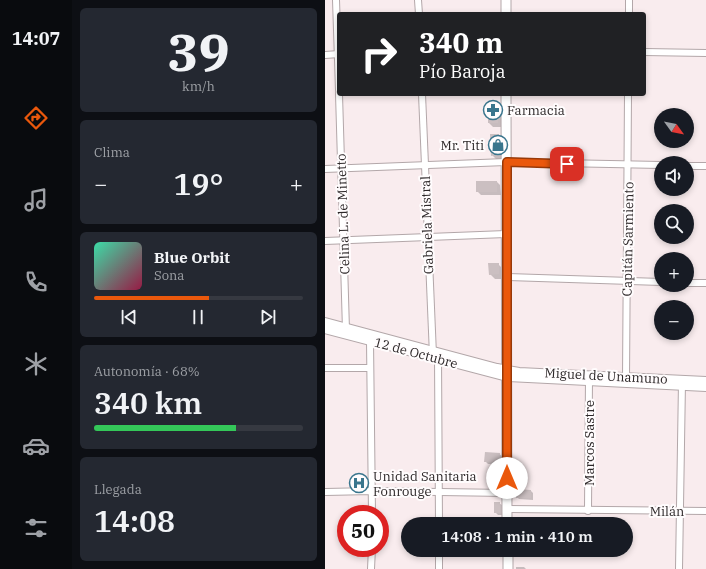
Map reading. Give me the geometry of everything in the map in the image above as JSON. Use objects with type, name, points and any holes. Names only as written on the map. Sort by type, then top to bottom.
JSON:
[{"type":"main road","points":[[506,0],[506,12]]},
{"type":"main road","points":[[506,96],[507,517]]},
{"type":"main road","points":[[507,557],[508,569]]},
{"type":"street","points":[[336,0],[337,27]]},
{"type":"street","points":[[418,0],[419,12]]},
{"type":"street","points":[[629,0],[629,12]]},
{"type":"street","points":[[646,52],[706,53]]},
{"type":"street","points":[[325,55],[337,54]]},
{"type":"street","name":"Celina L. de Minetto","points":[[339,96],[346,331]]},
{"type":"street","name":"Gabriela Mistral","points":[[422,96],[427,237],[435,354],[439,517]]},
{"type":"street","name":"Capitán Sarmiento","points":[[626,381],[629,165],[628,96]]},
{"type":"street","points":[[325,169],[507,162],[654,165]]},
{"type":"street","points":[[694,166],[706,166]]},
{"type":"street","points":[[325,241],[507,234]]},
{"type":"street","points":[[507,277],[654,282]]},
{"type":"street","points":[[694,283],[706,283]]},
{"type":"street","name":"12 de Octubre","points":[[325,322],[346,331]]},
{"type":"street","name":"12 de Octubre","points":[[325,328],[346,331],[507,374]]},
{"type":"street","points":[[371,338],[369,368],[372,505]]},
{"type":"street","points":[[325,368],[369,368]]},
{"type":"street","name":"Miguel de Unamuno","points":[[507,374],[682,383],[706,381]]},
{"type":"street","name":"Marcos Sastre","points":[[588,511],[589,379]]},
{"type":"street","points":[[679,569],[682,383]]},
{"type":"street","name":"Miguel de Unamuno","points":[[682,383],[706,387]]},
{"type":"street","points":[[325,492],[372,491],[507,493]]},
{"type":"street","name":"Milán","points":[[507,509],[706,511]]},
{"type":"street","points":[[371,569],[372,557]]},
{"type":"street","points":[[439,557],[439,569]]},
{"type":"building","points":[[488,105],[498,105],[498,123],[488,123]]},
{"type":"building","points":[[490,134],[499,134],[500,152],[491,156]]},
{"type":"building","points":[[476,181],[497,181],[497,192],[476,192]]},
{"type":"building","points":[[488,263],[499,263],[499,274],[489,275]]},
{"type":"building","points":[[485,452],[500,453],[499,462],[484,462]]},
{"type":"building","points":[[516,489],[531,490],[531,498],[516,498]]},
{"type":"building","points":[[494,502],[500,502],[500,513],[494,513]]},
{"type":"place","name":"Farmacia","points":[[493,110]]},
{"type":"place","name":"Mr. Titi","points":[[498,145]]},
{"type":"place","name":"Unidad Sanitaria Fonrouge","points":[[359,483]]},
{"type":"route","points":[[507,478],[507,162],[567,164]]}]
